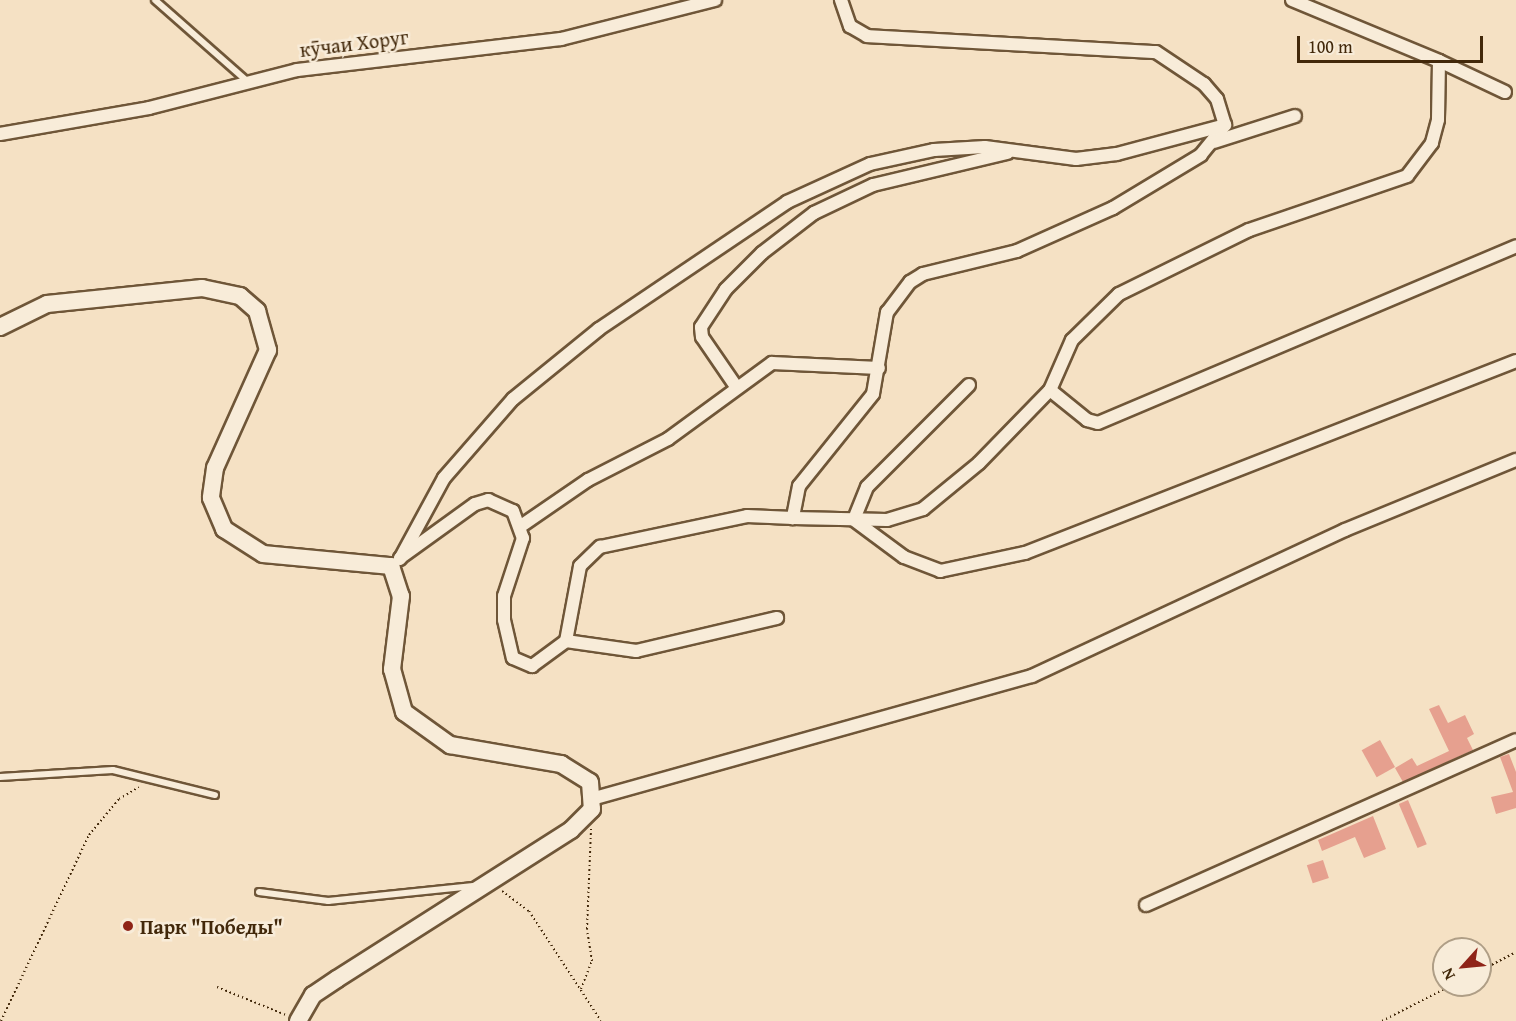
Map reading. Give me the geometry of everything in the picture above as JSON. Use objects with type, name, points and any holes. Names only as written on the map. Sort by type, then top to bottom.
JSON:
[{"type":"street","name":"кӯчаи Хоруг","points":[[0,134],[149,108],[247,81],[339,64],[561,39],[715,0]]},
{"type":"street","points":[[840,0],[850,26],[867,36],[1156,52],[1204,84],[1217,99],[1225,125],[1215,142]]},
{"type":"street","points":[[1292,0],[1439,61],[1505,92]]},
{"type":"street","points":[[0,327],[47,304],[202,288],[240,296],[257,311],[268,350],[215,468],[215,514],[237,541],[263,554],[395,563],[482,502],[504,504],[521,526],[523,538],[504,596],[508,647],[513,658],[532,666],[566,641],[580,566],[600,547],[747,516],[887,520],[923,509],[979,463],[1050,390],[1072,340],[1119,294],[1249,230],[1407,176],[1432,143],[1438,120],[1439,61]]},
{"type":"street","points":[[793,518],[799,486],[861,414],[879,368],[887,312],[910,282],[1067,231],[1156,185],[1215,142],[1295,116]]},
{"type":"street","points":[[594,803],[590,782],[561,764],[450,745],[404,712],[392,669],[401,596],[395,563],[444,478],[513,399],[582,342],[749,226],[870,165],[934,150],[1020,150],[1055,158],[1107,155],[1225,125]]},
{"type":"street","points":[[735,385],[702,338],[701,327],[726,289],[762,253],[814,213],[873,185],[1020,150]]},
{"type":"street","points":[[1050,390],[1087,420],[1098,423],[1516,246]]},
{"type":"street","points":[[521,526],[594,476],[668,440],[758,369],[788,361],[879,368]]},
{"type":"street","points":[[854,520],[923,567],[961,570],[1025,553],[1516,361]]},
{"type":"street","points":[[854,520],[867,487],[969,385]]},
{"type":"street","points":[[297,1020],[329,984],[489,885],[594,803],[1032,676],[1345,530],[1516,460]]},
{"type":"street","points":[[566,641],[636,651],[777,618]]},
{"type":"street","points":[[1146,905],[1516,740]]},
{"type":"lane","points":[[155,0],[247,81]]},
{"type":"lane","points":[[0,777],[99,769],[215,795]]},
{"type":"lane","points":[[259,892],[327,901],[489,885]]},
{"type":"path","points":[[1,1021],[89,835],[119,799],[149,781]]},
{"type":"path","points":[[581,988],[592,961],[586,929],[594,803]]},
{"type":"path","points":[[489,885],[529,911],[601,1021]]},
{"type":"path","points":[[1492,965],[1516,952]]},
{"type":"path","points":[[217,987],[297,1020]]},
{"type":"path","points":[[1382,1021],[1432,995]]},
{"type":"building","points":[[1439,705],[1448,723],[1465,715],[1474,734],[1467,738],[1473,750],[1403,782],[1395,768],[1412,758],[1417,766],[1449,751],[1429,709]]},
{"type":"building","points":[[1380,740],[1395,767],[1377,777],[1362,750]]},
{"type":"building","points":[[1509,754],[1516,772],[1516,808],[1496,814],[1491,797],[1513,792],[1500,757]]},
{"type":"building","points":[[1408,800],[1427,844],[1418,848],[1399,804]]},
{"type":"building","points":[[1373,816],[1386,849],[1364,858],[1355,837],[1322,851],[1318,840]]},
{"type":"building","points":[[1323,860],[1329,878],[1313,883],[1307,865]]},
{"type":"place","name":"Парк \"Победы\"","points":[[128,926]]}]
